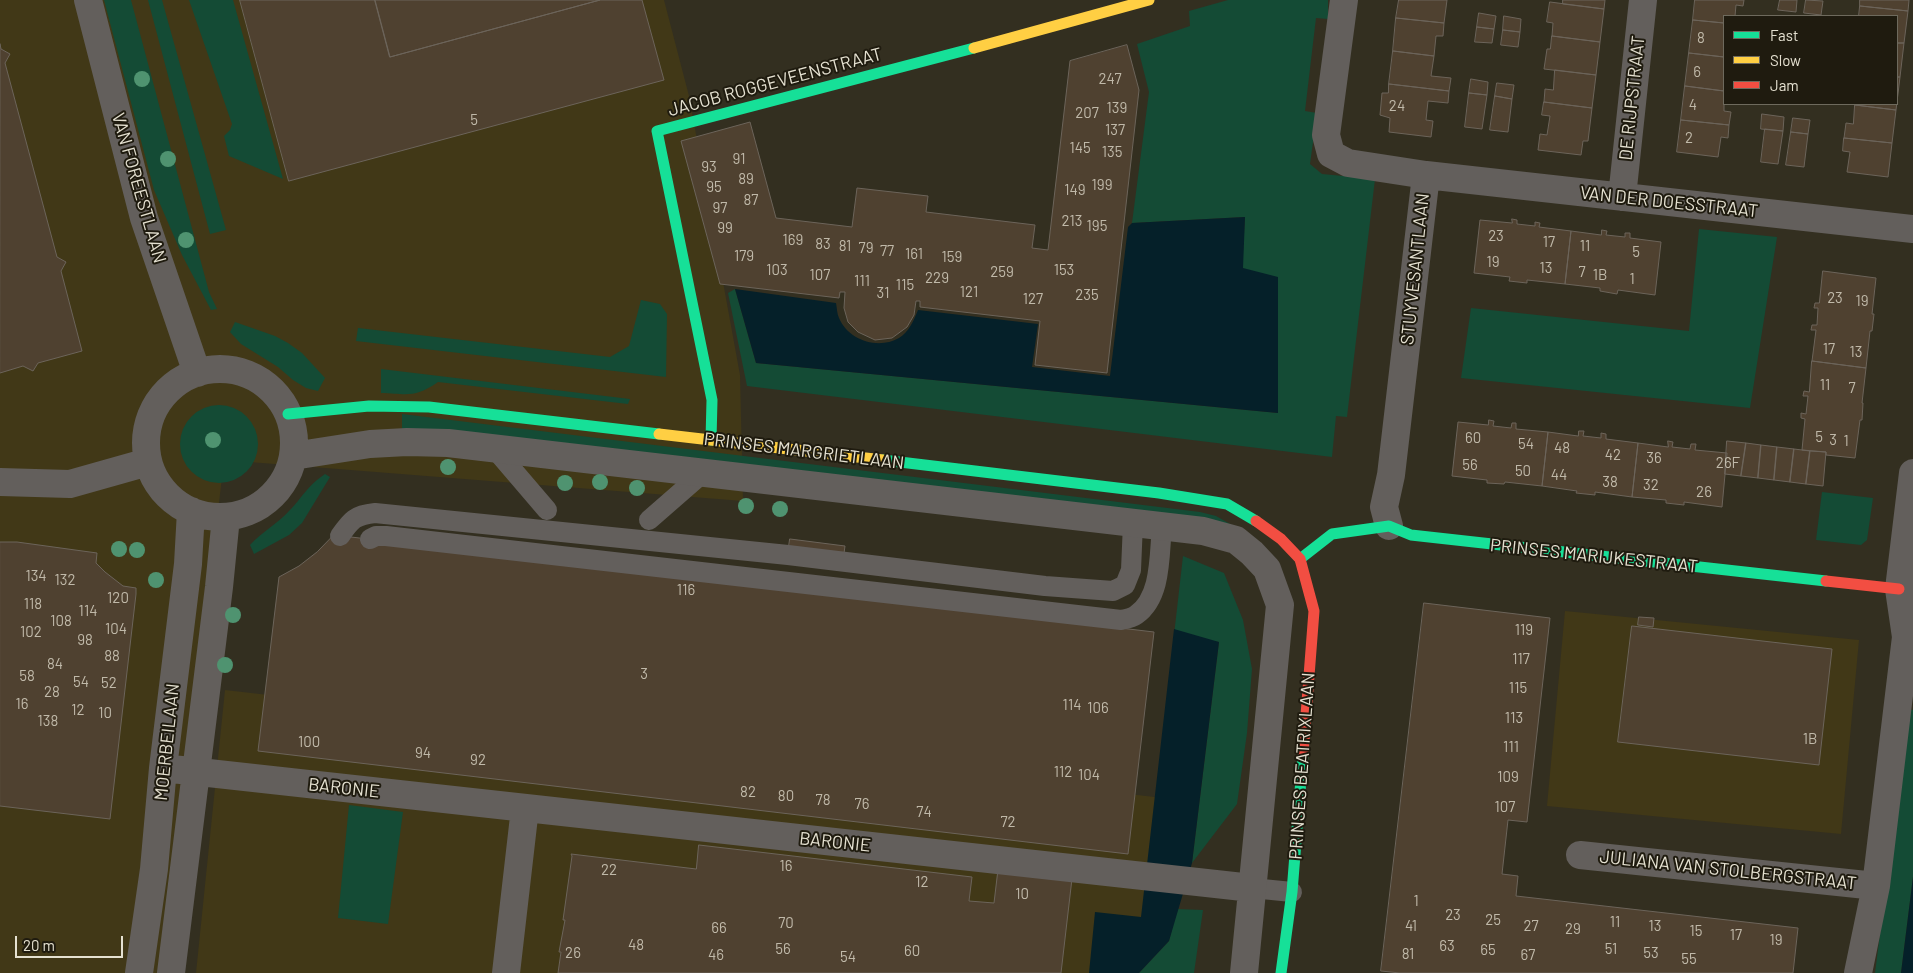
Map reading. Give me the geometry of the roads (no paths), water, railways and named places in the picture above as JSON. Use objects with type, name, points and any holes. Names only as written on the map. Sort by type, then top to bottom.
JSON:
[{"type":"street","name":"VAN FOREESTLAAN","points":[[88,0],[144,218],[197,373]]},
{"type":"street","name":"JACOB ROGGEVEENSTRAAT","points":[[711,440],[712,400],[657,131],[1020,36],[1149,0]]},
{"type":"street","name":"STUYVESANTLAAN","points":[[1344,0],[1326,135],[1331,154],[1348,164],[1426,175],[1391,475],[1384,506],[1389,526]]},
{"type":"street","name":"DE RIJPSTRAAT","points":[[1622,197],[1643,0]]},
{"type":"street","name":"VAN DER DOESSTRAAT","points":[[1426,175],[1913,229]]},
{"type":"street","points":[[229,370],[250,376],[269,388],[280,400],[288,414],[294,435],[293,456],[288,473],[266,501],[243,514],[226,517],[202,515],[179,505],[160,486],[148,462],[146,434],[155,408],[172,386],[197,373],[229,370]]},
{"type":"street","name":"PRINSES MARGRIETLAAN","points":[[288,414],[368,406],[429,407],[1158,492],[1227,504],[1282,539],[1300,559]]},
{"type":"street","name":"PRINSES MARGRIETLAAN","points":[[293,456],[370,444],[407,442],[494,448],[704,472],[1203,531],[1236,540],[1267,569]]},
{"type":"street","points":[[0,482],[70,484],[148,462]]},
{"type":"street","points":[[1858,973],[1876,886],[1908,663],[1899,589],[1913,473]]},
{"type":"street","name":"MOERBEILAAN","points":[[139,973],[154,869],[163,768],[188,564],[191,511]]},
{"type":"street","name":"MOERBEILAAN","points":[[171,973],[226,517]]},
{"type":"street","name":"PRINSES MARIJKESTRAAT","points":[[1300,559],[1332,534],[1389,526],[1411,535],[1899,589]]},
{"type":"street","name":"PRINSES BEATRIXLAAN","points":[[1281,973],[1292,892],[1314,611],[1300,559]]},
{"type":"street","name":"PRINSES BEATRIXLAAN","points":[[1244,973],[1280,605],[1267,569]]},
{"type":"street","name":"BARONIE","points":[[163,768],[1252,888]]},
{"type":"street","points":[[506,973],[525,808]]},
{"type":"street","name":"JULIANA VAN STOLBERGSTRAAT","points":[[1580,855],[1876,886]]},
{"type":"lane","points":[[494,448],[547,510]]},
{"type":"lane","points":[[649,520],[704,472]]},
{"type":"lane","points":[[340,536],[351,521],[362,514],[375,513],[788,555],[1045,586],[1113,591],[1125,585],[1131,570],[1133,523]]},
{"type":"lane","points":[[370,539],[376,536],[386,536],[680,573],[1121,620],[1136,616],[1152,596],[1156,585],[1162,526]]},
{"type":"lane","points":[[611,565],[620,545],[633,539]]},
{"type":"lane","points":[[1252,888],[1292,892]]},
{"type":"water","points":[[1245,217],[1243,268],[1278,277],[1278,413],[756,363],[735,289],[836,303],[837,313],[843,326],[856,337],[873,343],[882,343],[899,338],[911,326],[918,310],[1038,324],[1032,367],[1110,376],[1128,227],[1132,223]]},
{"type":"water","points":[[1174,629],[1219,642],[1192,863],[1169,941],[1139,973],[1089,973],[1095,912],[1141,917]]},
{"type":"water","points":[[1913,877],[1913,973],[1901,973]]}]
